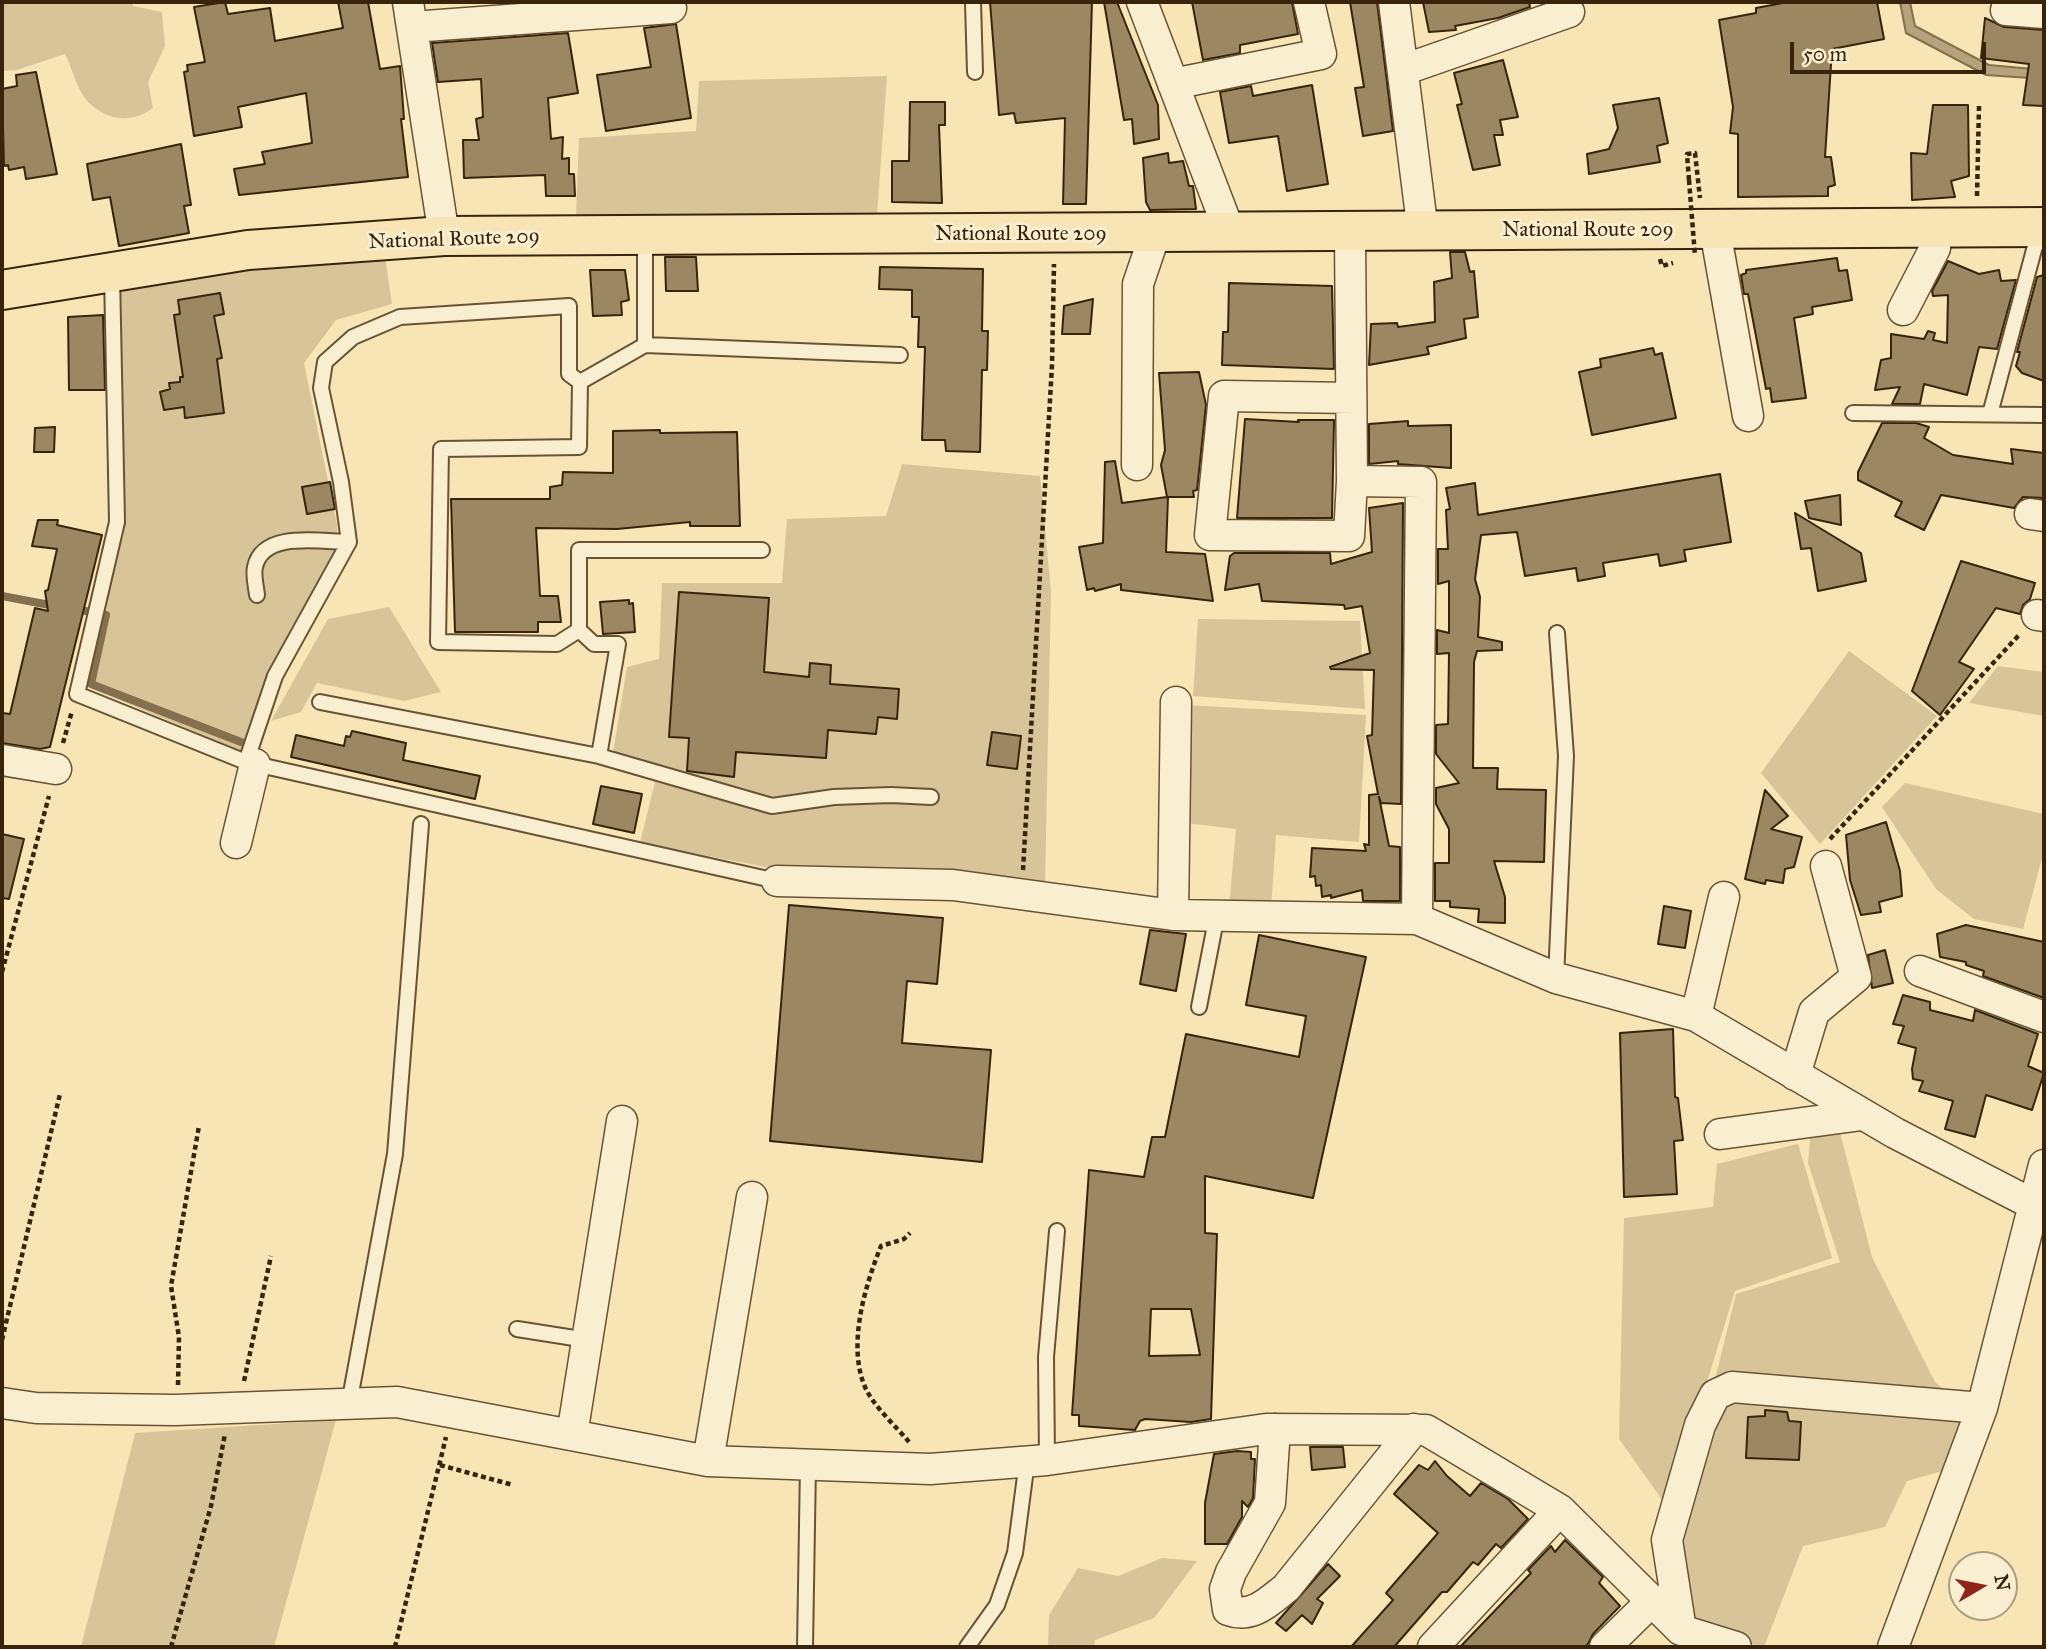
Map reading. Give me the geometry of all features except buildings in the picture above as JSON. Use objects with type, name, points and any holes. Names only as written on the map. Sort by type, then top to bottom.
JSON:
[{"type":"highway","name":"National Route 209","points":[[2,290],[248,250],[444,236],[1423,232],[1705,243],[2044,228]]},
{"type":"street","points":[[1142,2],[1230,233]]},
{"type":"street","points":[[1173,84],[1321,54],[1309,2]]},
{"type":"street","points":[[1394,2],[1423,232]]},
{"type":"street","points":[[444,236],[410,14],[671,8]]},
{"type":"street","points":[[2006,10],[2044,13]]},
{"type":"street","points":[[1403,70],[1569,12]]},
{"type":"street","points":[[1350,233],[1352,481],[1349,536],[1210,535],[1224,396],[1351,398]]},
{"type":"street","points":[[1138,466],[1138,284],[1155,234]]},
{"type":"street","points":[[1705,243],[1748,416]]},
{"type":"street","points":[[1903,310],[1935,247]]},
{"type":"street","points":[[1352,481],[1421,482],[1417,919]]},
{"type":"street","points":[[1173,915],[1176,702]]},
{"type":"street","points":[[2,760],[56,769]]},
{"type":"street","points":[[236,843],[250,763]]},
{"type":"street","points":[[1795,1075],[1814,1012],[1856,977],[1826,866]]},
{"type":"street","points":[[777,881],[953,886],[1173,915],[1417,919],[1556,978],[1696,1016],[1862,1115],[2039,1208]]},
{"type":"street","points":[[1696,1016],[1724,897]]},
{"type":"street","points":[[1920,971],[2044,1017]]},
{"type":"street","points":[[1720,1134],[1862,1115]]},
{"type":"street","points":[[572,1436],[622,1121]]},
{"type":"street","points":[[1893,1647],[1982,1408],[2039,1208],[2044,1165]]},
{"type":"street","points":[[708,1461],[752,1197]]},
{"type":"street","points":[[1681,1630],[1667,1539],[1700,1425],[1715,1395],[1731,1387],[1982,1408]]},
{"type":"street","points":[[2,1403],[36,1408],[175,1410],[397,1402],[708,1461],[930,1469],[1037,1461],[1275,1429],[1426,1430],[1560,1510],[1681,1630],[1736,1647]]},
{"type":"street","points":[[1275,1429],[1270,1503],[1225,1589],[1228,1609],[1239,1614],[1260,1609],[1286,1588],[1414,1429]]},
{"type":"street","points":[[1433,1647],[1560,1510]]},
{"type":"street","points":[[1605,1647],[1653,1600]]},
{"type":"lane","points":[[973,2],[975,72]]},
{"type":"lane","points":[[645,237],[645,345]]},
{"type":"lane","points":[[1990,414],[2035,246],[2044,238]]},
{"type":"lane","points":[[112,272],[117,522],[77,694],[250,763],[777,881]]},
{"type":"lane","points":[[250,763],[275,676],[349,542],[341,482],[321,388],[325,362],[353,337],[400,317],[569,306],[569,374],[580,382]]},
{"type":"lane","points":[[580,382],[645,345],[900,355]]},
{"type":"lane","points":[[579,630],[557,644],[438,642],[441,449],[579,447],[580,382]]},
{"type":"lane","points":[[1853,413],[2044,415]]},
{"type":"lane","points":[[257,594],[255,566],[266,550],[283,541],[349,542]]},
{"type":"lane","points":[[599,756],[618,644],[594,644],[579,630],[579,550],[762,550]]},
{"type":"lane","points":[[1556,978],[1566,756],[1557,633]]},
{"type":"lane","points":[[320,702],[599,756],[772,806],[834,797],[931,797]]},
{"type":"lane","points":[[349,1404],[395,1154],[421,824]]},
{"type":"lane","points":[[1199,1007],[1217,915]]},
{"type":"lane","points":[[967,1647],[997,1605],[1015,1553],[1037,1461],[1057,1231]]},
{"type":"lane","points":[[517,1329],[587,1339]]},
{"type":"lane","points":[[804,1647],[808,1465]]},
{"type":"path","points":[[1976,209],[1979,106]]},
{"type":"path","points":[[1699,187],[1695,153],[1687,154],[1689,180],[1705,243]]},
{"type":"path","points":[[1022,895],[1052,365],[1055,235]]},
{"type":"path","points":[[1826,866],[1825,845],[2040,616]]},
{"type":"path","points":[[2,972],[77,694]]},
{"type":"path","points":[[2,1340],[60,1094]]},
{"type":"path","points":[[175,1410],[179,1337],[171,1286],[199,1126]]},
{"type":"path","points":[[910,1233],[904,1239],[881,1246],[871,1272],[860,1325],[858,1363],[866,1389],[930,1469]]},
{"type":"path","points":[[171,1647],[245,1373],[271,1255]]},
{"type":"path","points":[[395,1647],[452,1413]]},
{"type":"path","points":[[440,1465],[513,1485]]},
{"type":"shaded area","points":[[2,2],[132,2],[133,6],[162,12],[165,46],[148,82],[153,108],[128,118],[103,113],[83,96],[65,54],[17,70],[2,71]]},
{"type":"shaded area","points":[[1900,2],[1910,2],[1915,26],[1989,65],[2044,70],[2044,79],[1986,75],[1906,33]]},
{"type":"shaded area","points":[[887,76],[877,215],[576,216],[579,138],[696,131],[699,81]]},
{"type":"shaded area","points":[[385,257],[392,304],[336,320],[304,363],[337,525],[338,548],[241,751],[86,686],[124,528],[119,285],[208,272]]},
{"type":"shaded area","points":[[902,464],[1040,476],[1051,592],[1045,884],[776,869],[640,843],[655,782],[613,753],[627,667],[659,659],[662,583],[782,583],[787,519],[886,516]]},
{"type":"shaded area","points":[[389,607],[441,692],[404,701],[317,683],[301,712],[271,721],[328,619]]},
{"type":"shaded area","points":[[1198,619],[1360,621],[1365,709],[1193,696]]},
{"type":"shaded area","points":[[1849,651],[1937,716],[1820,844],[1761,773]]},
{"type":"shaded area","points":[[1998,666],[2044,672],[2044,716],[1969,703]]},
{"type":"shaded area","points":[[1186,705],[1366,715],[1359,842],[1276,835],[1271,909],[1229,908],[1236,829],[1186,823]]},
{"type":"shaded area","points":[[1905,783],[2044,814],[2044,851],[2023,929],[1974,919],[1936,889],[1882,807]]},
{"type":"shaded area","points":[[1835,1113],[1872,1257],[1935,1382],[1965,1408],[1953,1468],[1907,1481],[1885,1527],[1803,1546],[1764,1647],[1761,1647],[1689,1621],[1673,1550],[1736,1294],[1840,1262],[1808,1163],[1812,1120]]},
{"type":"shaded area","points":[[1798,1144],[1832,1258],[1735,1291],[1668,1508],[1619,1439],[1624,1218],[1713,1207],[1717,1164]]},
{"type":"shaded area","points":[[336,1420],[274,1647],[81,1647],[135,1433]]},
{"type":"shaded area","points":[[1162,1558],[1197,1561],[1154,1618],[1095,1640],[1094,1647],[1048,1647],[1049,1615],[1078,1568],[1118,1576]]},
{"type":"waterway","points":[[2,596],[55,606]]},
{"type":"waterway","points":[[75,609],[106,615],[91,684],[241,742]]}]
